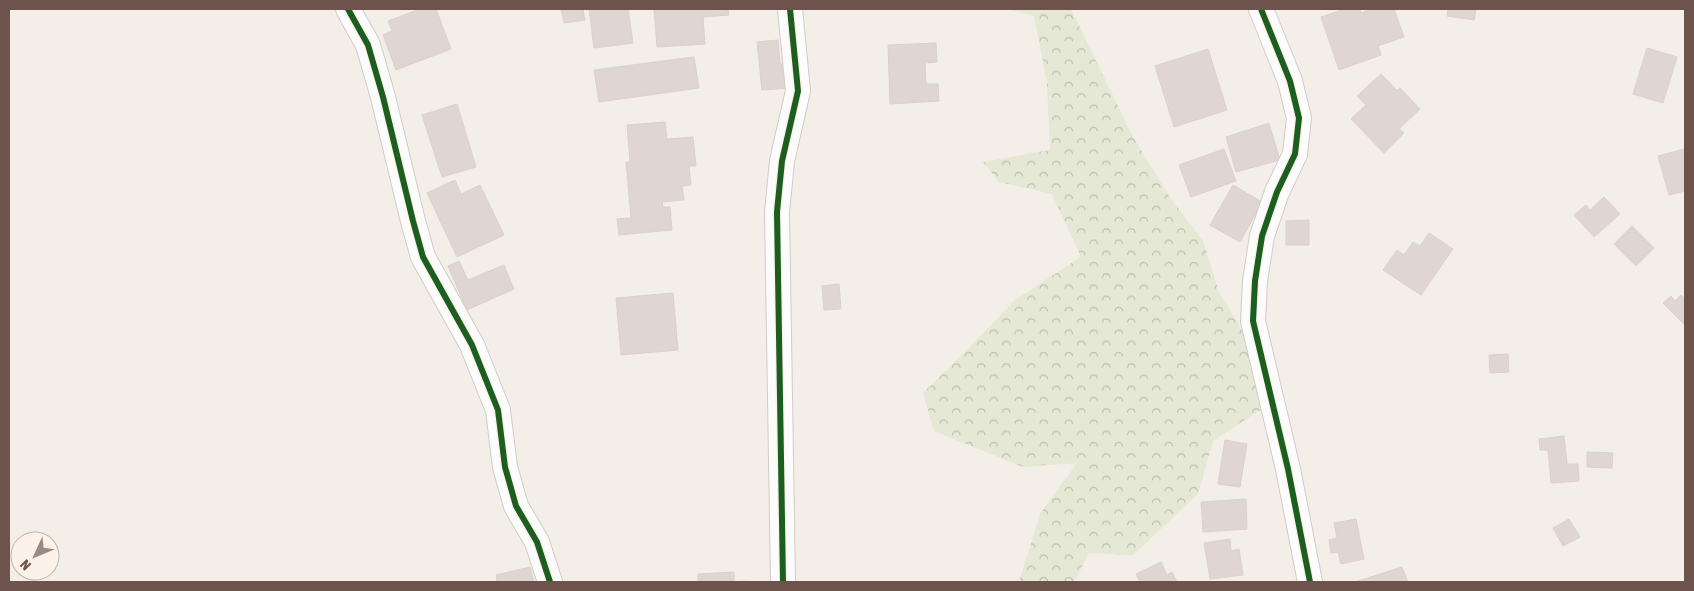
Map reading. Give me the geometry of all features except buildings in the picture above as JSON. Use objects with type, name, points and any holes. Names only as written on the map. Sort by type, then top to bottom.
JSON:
[{"type":"street","points":[[348,9],[368,45],[384,97],[423,257],[472,345],[498,410],[504,467],[516,506],[537,542],[550,582]]},
{"type":"street","points":[[782,582],[777,212],[782,161],[798,91],[790,9]]},
{"type":"street","points":[[1261,9],[1290,81],[1298,118],[1295,154],[1277,192],[1262,236],[1255,281],[1253,320],[1288,469],[1310,582]]},
{"type":"green space","points":[[1007,9],[1071,9],[1133,137],[1171,199],[1203,241],[1219,292],[1259,359],[1265,407],[1213,441],[1198,494],[1133,555],[1089,553],[1074,582],[1019,582],[1040,514],[1077,463],[1023,467],[934,431],[923,393],[1015,300],[1081,257],[1052,194],[999,182],[983,162],[1050,150],[1047,83],[1034,16]]},
{"type":"cycle path","points":[[348,9],[368,45],[423,257],[472,345],[498,410],[505,467],[516,506],[537,542],[550,582]]},
{"type":"cycle path","points":[[783,582],[777,212],[782,161],[798,91],[790,9]]},
{"type":"cycle path","points":[[1261,9],[1290,81],[1299,118],[1295,154],[1277,192],[1262,236],[1255,281],[1253,321],[1288,469],[1310,582]]}]
